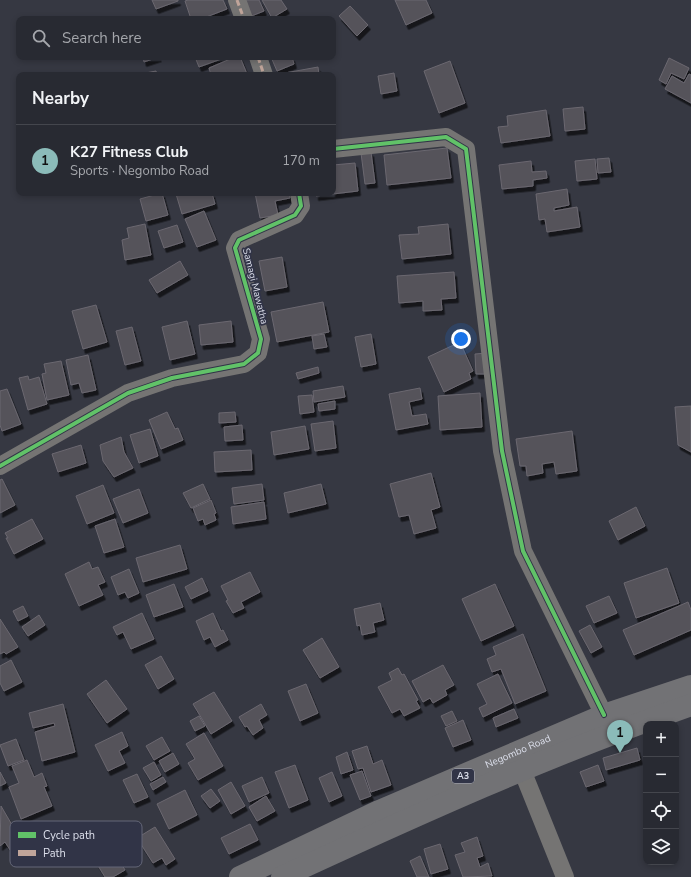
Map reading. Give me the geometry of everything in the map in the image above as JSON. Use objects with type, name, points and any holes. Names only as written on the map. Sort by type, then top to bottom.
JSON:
[{"type":"highway","name":"Negombo Road","points":[[240,877],[379,811],[604,715],[691,686]]},
{"type":"highway","name":"Negombo Road","points":[[282,877],[386,829],[522,770],[627,728],[691,705]]},
{"type":"street","points":[[237,0],[243,16]]},
{"type":"street","points":[[259,60],[263,72]]},
{"type":"street","points":[[336,149],[446,137],[466,149],[502,451],[523,551],[604,715]]},
{"type":"street","name":"Samagi Mawatha","points":[[0,466],[128,393],[172,378],[244,364],[258,353],[261,339],[235,248],[239,240],[294,215],[302,206],[300,196]]},
{"type":"street","points":[[522,770],[565,877]]},
{"type":"building","points":[[152,0],[178,0],[178,1],[156,9]]},
{"type":"building","points":[[223,0],[227,9],[209,16],[190,16],[185,1]]},
{"type":"building","points":[[241,0],[259,0],[264,11],[249,16]]},
{"type":"building","points":[[262,0],[281,0],[287,9],[275,16],[271,16]]},
{"type":"building","points":[[395,0],[426,0],[432,13],[406,25]]},
{"type":"building","points":[[350,6],[368,25],[357,36],[339,16]]},
{"type":"building","points":[[669,58],[689,68],[684,79],[671,73],[666,84],[659,80]]},
{"type":"building","points":[[196,60],[219,60],[199,67]]},
{"type":"building","points":[[228,60],[241,60],[246,72],[210,72],[209,68]]},
{"type":"building","points":[[272,60],[293,60],[294,64],[277,71]]},
{"type":"building","points":[[450,61],[465,103],[439,113],[424,71]]},
{"type":"building","points":[[318,67],[319,72],[290,72]]},
{"type":"building","points":[[394,73],[397,91],[381,94],[378,76]]},
{"type":"building","points":[[689,74],[691,75],[691,103],[665,89],[672,76],[684,83]]},
{"type":"building","points":[[583,107],[585,129],[565,131],[563,109]]},
{"type":"building","points":[[546,110],[550,136],[501,143],[498,127],[508,126],[507,116]]},
{"type":"building","points":[[447,148],[451,178],[387,185],[384,155]]},
{"type":"building","points":[[371,152],[375,183],[365,184],[361,153]]},
{"type":"building","points":[[609,158],[611,172],[598,173],[597,159]]},
{"type":"building","points":[[595,159],[597,179],[577,181],[575,161]]},
{"type":"building","points":[[531,161],[532,172],[546,171],[547,178],[533,180],[533,186],[502,189],[499,165]]},
{"type":"building","points":[[355,163],[358,191],[336,194],[336,165]]},
{"type":"building","points":[[567,189],[569,205],[554,208],[554,211],[577,207],[580,227],[547,232],[545,219],[539,220],[536,194]]},
{"type":"building","points":[[151,196],[163,196],[168,215],[146,221],[140,199]]},
{"type":"building","points":[[177,196],[213,196],[215,204],[182,214]]},
{"type":"building","points":[[256,196],[290,196],[290,198],[275,201],[278,215],[260,218]]},
{"type":"building","points":[[204,211],[216,240],[197,247],[185,219]]},
{"type":"building","points":[[145,224],[151,255],[125,260],[122,240],[129,238],[127,228]]},
{"type":"building","points":[[448,224],[451,254],[402,259],[399,235],[419,234],[418,227]]},
{"type":"building","points":[[177,225],[183,242],[164,248],[158,231]]},
{"type":"building","points":[[282,257],[287,287],[265,291],[259,261]]},
{"type":"building","points":[[180,261],[188,275],[157,293],[149,280]]},
{"type":"building","points":[[454,272],[456,298],[441,299],[442,310],[423,311],[423,301],[399,303],[397,276]]},
{"type":"building","points":[[323,302],[329,332],[277,342],[271,312]]},
{"type":"building","points":[[96,305],[107,342],[83,349],[72,311]]},
{"type":"building","points":[[187,321],[195,354],[170,360],[162,327]]},
{"type":"building","points":[[231,321],[233,342],[201,345],[199,325]]},
{"type":"building","points":[[132,327],[141,361],[125,365],[116,331]]},
{"type":"building","points":[[324,334],[327,347],[314,349],[312,336]]},
{"type":"building","points":[[371,334],[376,364],[361,367],[355,337]]},
{"type":"building","points":[[460,342],[473,371],[469,373],[471,379],[444,392],[428,357]]},
{"type":"building","points":[[487,353],[488,374],[476,374],[475,354]]},
{"type":"building","points":[[88,355],[96,390],[82,393],[79,383],[71,385],[66,360]]},
{"type":"building","points":[[61,361],[69,395],[47,400],[42,374],[46,373],[44,364]]},
{"type":"building","points":[[318,367],[319,373],[298,379],[296,373]]},
{"type":"building","points":[[28,376],[29,380],[39,377],[47,404],[28,410],[19,378]]},
{"type":"building","points":[[343,386],[345,397],[314,402],[313,391]]},
{"type":"building","points":[[420,388],[422,399],[409,402],[412,416],[426,414],[428,424],[396,430],[389,394]]},
{"type":"building","points":[[7,389],[21,424],[2,431],[0,425],[0,391]]},
{"type":"building","points":[[480,393],[482,427],[440,430],[438,396]]},
{"type":"building","points":[[312,395],[314,412],[300,414],[298,396]]},
{"type":"building","points":[[335,401],[335,409],[319,411],[318,404]]},
{"type":"building","points":[[691,406],[691,452],[678,445],[675,407]]},
{"type":"building","points":[[167,412],[175,429],[178,428],[183,440],[161,449],[149,420]]},
{"type":"building","points":[[235,412],[236,422],[219,423],[219,413]]},
{"type":"building","points":[[333,421],[336,448],[315,451],[311,424]]},
{"type":"building","points":[[242,425],[243,440],[225,441],[224,427]]},
{"type":"building","points":[[305,426],[309,449],[274,455],[271,432]]},
{"type":"building","points":[[150,429],[158,456],[139,463],[130,435]]},
{"type":"building","points":[[572,431],[577,471],[556,474],[554,462],[542,464],[543,473],[527,476],[526,466],[520,466],[516,439]]},
{"type":"building","points":[[121,437],[124,452],[133,468],[114,477],[103,461],[100,445]]},
{"type":"building","points":[[81,445],[86,463],[58,472],[52,454]]},
{"type":"building","points":[[251,450],[252,470],[215,472],[214,452]]},
{"type":"building","points":[[431,473],[440,507],[431,510],[436,528],[414,534],[409,515],[399,517],[390,484]]},
{"type":"building","points":[[2,479],[15,505],[0,513],[0,480]]},
{"type":"building","points":[[203,484],[210,499],[191,508],[183,493]]},
{"type":"building","points":[[262,484],[264,500],[234,504],[232,488]]},
{"type":"building","points":[[321,484],[326,504],[288,513],[284,493]]},
{"type":"building","points":[[103,485],[114,513],[87,524],[76,496]]},
{"type":"building","points":[[139,489],[148,513],[123,523],[113,499]]},
{"type":"building","points":[[211,500],[216,513],[214,514],[216,520],[205,525],[203,519],[198,521],[193,508]]},
{"type":"building","points":[[264,502],[266,519],[233,524],[231,507]]},
{"type":"building","points":[[636,507],[645,526],[618,540],[609,521]]},
{"type":"building","points":[[32,519],[43,539],[14,554],[5,533]]},
{"type":"building","points":[[115,519],[124,547],[104,553],[95,526]]},
{"type":"building","points":[[180,545],[187,569],[143,582],[136,558]]},
{"type":"building","points":[[89,562],[92,569],[98,567],[105,582],[98,585],[103,595],[79,606],[65,574]]},
{"type":"building","points":[[667,568],[679,603],[636,618],[624,583]]},
{"type":"building","points":[[129,569],[139,593],[128,598],[125,592],[118,595],[111,577]]},
{"type":"building","points":[[250,572],[260,592],[241,602],[244,608],[233,613],[226,601],[228,600],[221,586]]},
{"type":"building","points":[[202,578],[208,591],[191,599],[185,587]]},
{"type":"building","points":[[174,584],[183,607],[154,617],[146,595]]},
{"type":"building","points":[[495,584],[514,626],[481,641],[462,599]]},
{"type":"building","points":[[609,596],[617,613],[594,623],[586,606]]},
{"type":"building","points":[[688,602],[691,610],[691,630],[634,655],[623,630]]},
{"type":"building","points":[[380,603],[384,620],[373,623],[375,632],[362,635],[360,625],[357,626],[354,609]]},
{"type":"building","points":[[23,606],[28,616],[18,621],[13,611]]},
{"type":"building","points":[[142,613],[154,639],[131,649],[123,632],[117,635],[113,627]]},
{"type":"building","points":[[213,613],[221,631],[223,630],[228,640],[215,647],[210,637],[204,640],[196,621]]},
{"type":"building","points":[[39,615],[45,625],[28,636],[22,627]]},
{"type":"building","points":[[0,619],[18,647],[6,654],[4,652],[0,654]]},
{"type":"building","points":[[590,625],[602,647],[591,653],[579,631]]},
{"type":"building","points":[[523,634],[546,691],[515,704],[501,669],[492,672],[487,659],[496,655],[493,647]]},
{"type":"building","points":[[322,638],[339,667],[320,678],[303,650]]},
{"type":"building","points":[[161,656],[174,679],[158,689],[145,665]]},
{"type":"building","points":[[11,660],[22,682],[4,691],[0,683],[0,666]]},
{"type":"building","points":[[443,665],[454,685],[445,690],[447,695],[433,703],[430,698],[423,702],[412,681]]},
{"type":"building","points":[[398,668],[402,675],[404,674],[418,700],[416,701],[420,708],[404,716],[400,709],[392,713],[378,687],[392,680],[389,673]]},
{"type":"building","points":[[498,674],[512,703],[483,717],[479,708],[487,704],[477,684]]},
{"type":"building","points":[[106,680],[127,709],[107,723],[87,694]]},
{"type":"building","points":[[306,684],[318,713],[300,721],[288,691]]},
{"type":"building","points":[[214,692],[232,721],[211,734],[193,704]]},
{"type":"building","points":[[63,704],[75,752],[42,761],[35,732],[55,726],[54,723],[33,728],[29,713]]},
{"type":"building","points":[[261,704],[267,715],[259,720],[263,728],[253,735],[247,726],[245,727],[239,717]]},
{"type":"building","points":[[514,709],[518,718],[496,727],[493,718]]},
{"type":"building","points":[[452,711],[457,721],[446,726],[441,716]]},
{"type":"building","points":[[199,716],[205,726],[195,731],[190,721]]},
{"type":"building","points":[[463,720],[471,740],[453,747],[445,728]]},
{"type":"building","points":[[122,732],[128,746],[119,751],[125,763],[108,771],[95,745]]},
{"type":"building","points":[[204,733],[223,766],[198,780],[188,763],[195,759],[186,744]]},
{"type":"building","points":[[162,737],[170,751],[154,760],[146,746]]},
{"type":"building","points":[[16,739],[24,760],[8,766],[0,745]]},
{"type":"building","points":[[367,746],[373,764],[382,760],[391,785],[371,792],[363,768],[358,769],[352,751]]},
{"type":"building","points":[[637,748],[640,760],[606,770],[603,758]]},
{"type":"building","points":[[347,752],[353,770],[341,774],[336,757]]},
{"type":"building","points":[[173,753],[179,764],[165,772],[159,761]]},
{"type":"building","points":[[27,760],[34,777],[42,773],[47,786],[44,787],[52,806],[21,819],[9,787],[19,783],[12,766]]},
{"type":"building","points":[[154,762],[161,775],[151,781],[143,768]]},
{"type":"building","points":[[295,765],[308,800],[289,808],[275,772]]},
{"type":"building","points":[[598,765],[604,781],[586,787],[580,772]]},
{"type":"building","points":[[362,771],[371,796],[360,800],[350,775]]},
{"type":"building","points":[[0,772],[6,783],[0,786]]},
{"type":"building","points":[[332,772],[342,796],[329,802],[319,778]]},
{"type":"building","points":[[137,774],[148,797],[134,803],[123,780]]},
{"type":"building","points":[[163,777],[166,782],[153,790],[150,784]]},
{"type":"building","points":[[262,777],[269,793],[249,802],[242,786]]},
{"type":"building","points":[[231,782],[245,806],[231,814],[218,790]]},
{"type":"building","points":[[211,789],[220,801],[210,808],[201,796]]},
{"type":"building","points":[[185,790],[197,815],[169,829],[157,804]]},
{"type":"building","points":[[266,796],[275,811],[257,821],[249,807]]},
{"type":"building","points":[[1,806],[10,821],[10,850],[5,842],[0,846]]},
{"type":"building","points":[[250,824],[258,840],[229,854],[221,838]]},
{"type":"building","points":[[155,827],[175,859],[166,865],[162,858],[153,863],[142,846],[142,835]]},
{"type":"building","points":[[477,837],[483,856],[477,858],[480,867],[488,863],[492,876],[463,877],[455,855],[465,852],[461,843]]},
{"type":"building","points":[[440,844],[448,869],[431,874],[424,849]]},
{"type":"building","points":[[420,856],[429,877],[417,877],[410,861]]},
{"type":"building","points":[[99,867],[123,867],[125,870],[113,877],[105,877]]},
{"type":"marked path","points":[[237,0],[243,16]]},
{"type":"marked path","points":[[259,60],[263,72]]},
{"type":"cycle path","points":[[336,149],[446,137],[466,149],[502,451],[523,551],[604,715]]},
{"type":"cycle path","points":[[0,466],[128,393],[172,378],[244,364],[258,353],[261,339],[235,248],[239,240],[295,215],[301,206],[299,196]]},
{"type":"place","name":"K27 Fitness Club","points":[[620,753]]}]
